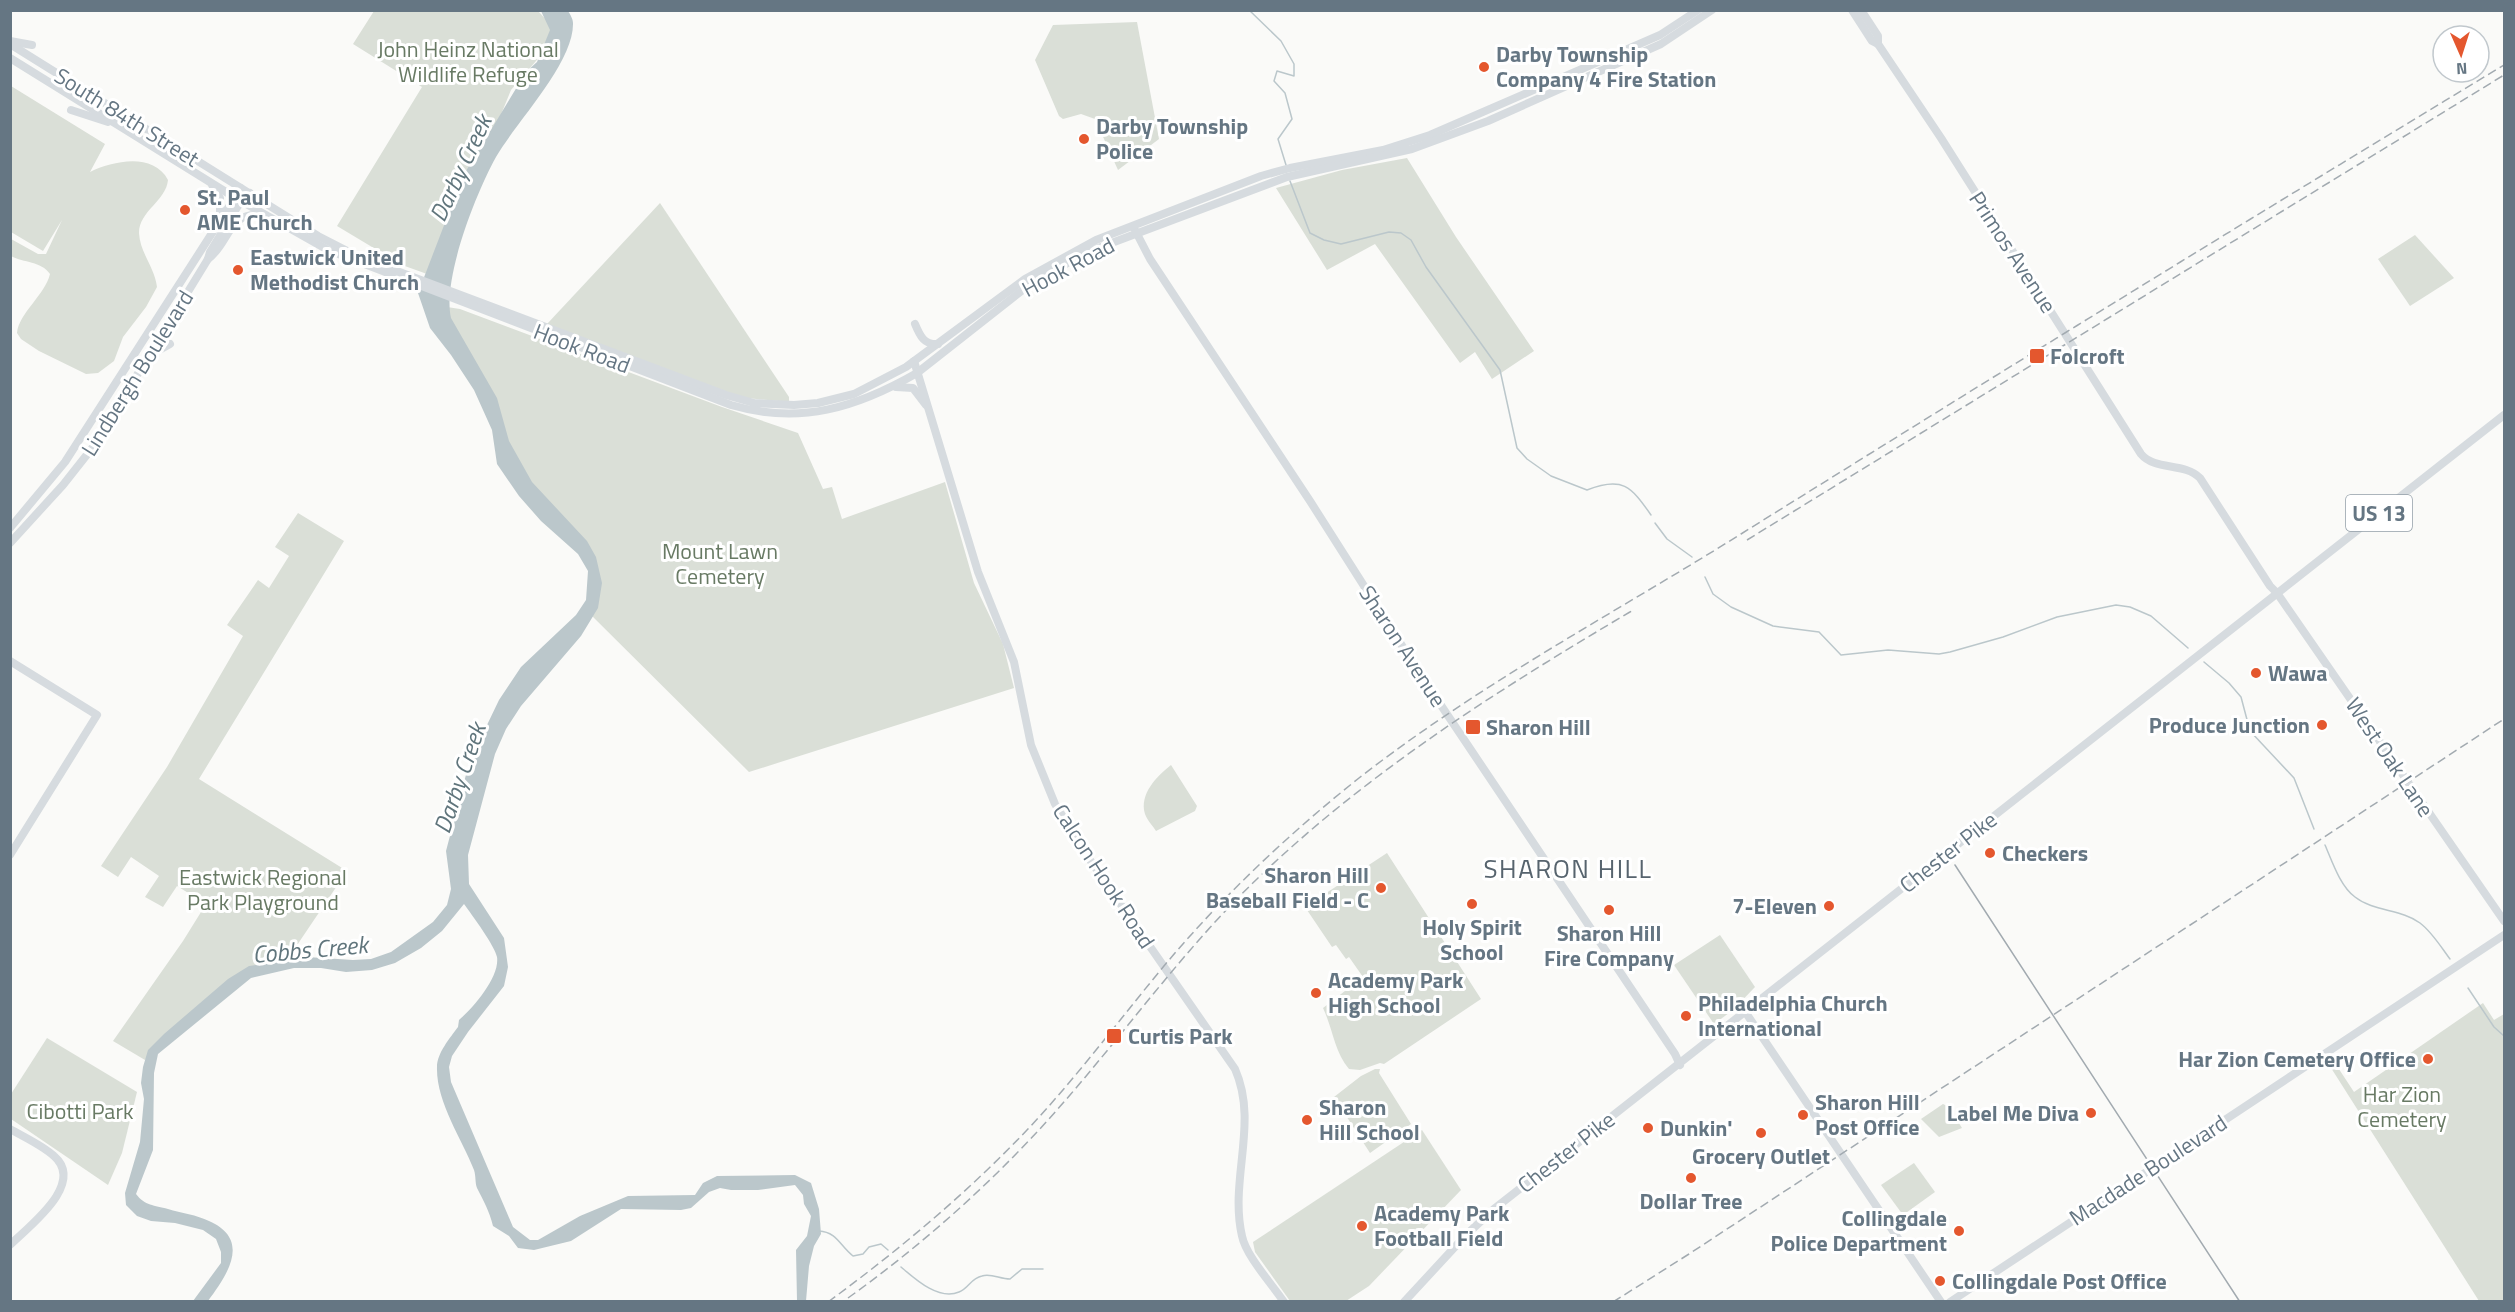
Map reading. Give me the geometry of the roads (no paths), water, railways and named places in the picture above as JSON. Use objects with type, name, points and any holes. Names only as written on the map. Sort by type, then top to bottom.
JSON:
[{"type":"main road","name":"Hook Road","points":[[436,290],[726,396],[754,403],[794,405],[838,399],[867,388],[914,361],[1040,270],[1096,240],[1232,186],[1383,150],[1430,135],[1660,35],[1698,10]]},
{"type":"main road","name":"Hook Road","points":[[458,298],[731,405],[753,411],[789,414],[814,412],[852,404],[882,392],[917,373],[1029,285],[1085,253],[1288,172],[1412,150],[1488,121],[1661,44],[1712,10]]},
{"type":"main road","name":"Primos Avenue","points":[[1852,10],[1872,41],[1878,44],[2076,350],[2134,444],[2147,460],[2184,468],[2200,478],[2270,586],[2277,593]]},
{"type":"main road","name":"Primos Avenue","points":[[1861,10],[1878,36],[1878,44]]},
{"type":"main road","points":[[10,43],[32,45]]},
{"type":"main road","name":"South 84th Street","points":[[10,43],[330,243],[409,280]]},
{"type":"main road","name":"South 84th Street","points":[[10,58],[238,199],[328,250],[436,290]]},
{"type":"main road","points":[[71,110],[122,127]]},
{"type":"main road","points":[[210,182],[220,198],[220,219]]},
{"type":"main road","points":[[208,260],[241,218],[254,214],[268,217]]},
{"type":"main road","points":[[915,324],[924,341],[938,344]]},
{"type":"main road","points":[[882,392],[908,386],[917,392],[926,405]]},
{"type":"main road","name":"Chester Pike","points":[[1404,1302],[1484,1218],[2505,416]]},
{"type":"main road","name":"Macdade Boulevard","points":[[1950,1302],[2505,935]]},
{"type":"street","name":"Lindbergh Boulevard","points":[[10,543],[63,485],[93,447],[208,260],[238,199],[241,188]]},
{"type":"street","name":"Lindbergh Boulevard","points":[[10,528],[65,462],[103,406],[220,219],[238,199],[250,193]]},
{"type":"street","name":"Sharon Avenue","points":[[1134,224],[1150,259],[1310,501],[1441,706],[1638,998],[1680,1065]]},
{"type":"street","points":[[145,361],[156,350],[170,344]]},
{"type":"street","name":"Calcon Hook Road","points":[[914,361],[978,572],[1014,662],[1026,724],[1039,768],[1067,826],[1235,1069],[1242,1084],[1246,1122],[1239,1208],[1242,1239],[1284,1302]]},
{"type":"street","name":"West Oak Lane","points":[[2277,593],[2505,921]]},
{"type":"street","points":[[10,661],[97,715],[10,855]]},
{"type":"street","points":[[1746,1013],[1941,1302]]},
{"type":"street","points":[[10,1129],[55,1156],[62,1167],[64,1181],[61,1191],[10,1245]]},
{"type":"waterway","points":[[1249,10],[1281,41],[1294,64],[1294,76],[1277,71],[1274,81],[1285,93],[1292,119],[1278,139],[1286,165]]},
{"type":"waterway","points":[[1290,181],[1310,233],[1324,240],[1341,244],[1389,232],[1401,233],[1411,240],[1426,267],[1500,370],[1517,448],[1527,459],[1551,476],[1587,490],[1609,484],[1625,486],[1651,515]]},
{"type":"waterway","points":[[1655,523],[1667,539],[1692,557]]},
{"type":"waterway","points":[[1705,577],[1713,594],[1731,607],[1773,626],[1819,632],[1841,655],[1888,650],[1939,654],[2003,637],[2057,617],[2116,605],[2130,607],[2151,616],[2188,648]]},
{"type":"waterway","points":[[2204,662],[2229,683],[2241,697],[2250,731],[2294,778],[2314,829]]},
{"type":"waterway","points":[[2325,845],[2337,873],[2355,897],[2370,905],[2413,918],[2432,935],[2450,959]]},
{"type":"waterway","points":[[2468,988],[2494,1027],[2504,1036]]},
{"type":"waterway","points":[[819,1231],[830,1234],[853,1256],[863,1254],[869,1247],[881,1244],[888,1250]]},
{"type":"waterway","points":[[901,1267],[928,1287],[943,1294],[959,1292],[982,1276],[1010,1279],[1022,1269],[1043,1269]]},
{"type":"tram line","points":[[1955,865],[2240,1302]]},
{"type":"railway","points":[[828,1302],[881,1262],[981,1176],[1064,1089],[1169,960],[1236,887],[1309,820],[1404,744],[1498,681],[1693,564],[2504,65]]},
{"type":"railway","points":[[1747,540],[2504,75]]},
{"type":"railway","points":[[848,1298],[937,1228],[1019,1151],[1070,1095],[1207,930],[1257,879],[1300,840],[1344,802],[1438,733],[1535,669],[1635,609]]},
{"type":"railway","points":[[1613,1302],[2504,719]]},
{"type":"place","name":"Darby Township Company 4 Fire Station","points":[[1484,67]]},
{"type":"place","name":"Darby Township Police","points":[[1084,139]]},
{"type":"place","name":"St. Paul AME Church","points":[[185,210]]},
{"type":"place","name":"Eastwick United Methodist Church","points":[[238,270]]},
{"type":"place","name":"Folcroft","points":[[2037,356]]},
{"type":"place","name":"Wawa","points":[[2256,673]]},
{"type":"place","name":"Produce Junction","points":[[2322,725]]},
{"type":"place","name":"Sharon Hill","points":[[1473,727]]},
{"type":"place","name":"Checkers","points":[[1990,853]]},
{"type":"place","name":"Sharon Hill Baseball Field - C","points":[[1381,888]]},
{"type":"place","name":"Holy Spirit School","points":[[1472,904]]},
{"type":"place","name":"7-Eleven","points":[[1829,906]]},
{"type":"place","name":"Sharon Hill Fire Company","points":[[1609,910]]},
{"type":"place","name":"Academy Park High School","points":[[1316,993]]},
{"type":"place","name":"Philadelphia Church International","points":[[1686,1016]]},
{"type":"place","name":"Curtis Park","points":[[1114,1036]]},
{"type":"place","name":"Har Zion Cemetery Office","points":[[2428,1059]]},
{"type":"place","name":"Label Me Diva","points":[[2091,1113]]},
{"type":"place","name":"Sharon Hill Post Office","points":[[1803,1115]]},
{"type":"place","name":"Sharon Hill School","points":[[1307,1120]]},
{"type":"place","name":"Dunkin'","points":[[1648,1128]]},
{"type":"place","name":"Grocery Outlet","points":[[1761,1133]]},
{"type":"place","name":"Dollar Tree","points":[[1691,1178]]},
{"type":"place","name":"Academy Park Football Field","points":[[1362,1226]]},
{"type":"place","name":"Collingdale Police Department","points":[[1959,1231]]},
{"type":"place","name":"Collingdale Post Office","points":[[1940,1281]]},
{"type":"district","name":"SHARON HILL","points":[[1568,868]]},
{"type":"park label","name":"John Heinz National Wildlife Refuge","points":[[468,62]]},
{"type":"park label","name":"Mount Lawn Cemetery","points":[[720,564]]},
{"type":"park label","name":"Eastwick Regional Park Playground","points":[[263,890]]},
{"type":"park label","name":"Har Zion Cemetery","points":[[2402,1106]]},
{"type":"park label","name":"Cibotti Park","points":[[80,1111]]},
{"type":"water label","name":"Darby Creek","points":[[460,168]]},
{"type":"water label","name":"Darby Creek","points":[[459,778]]},
{"type":"water label","name":"Cobbs Creek","points":[[310,949]]}]
